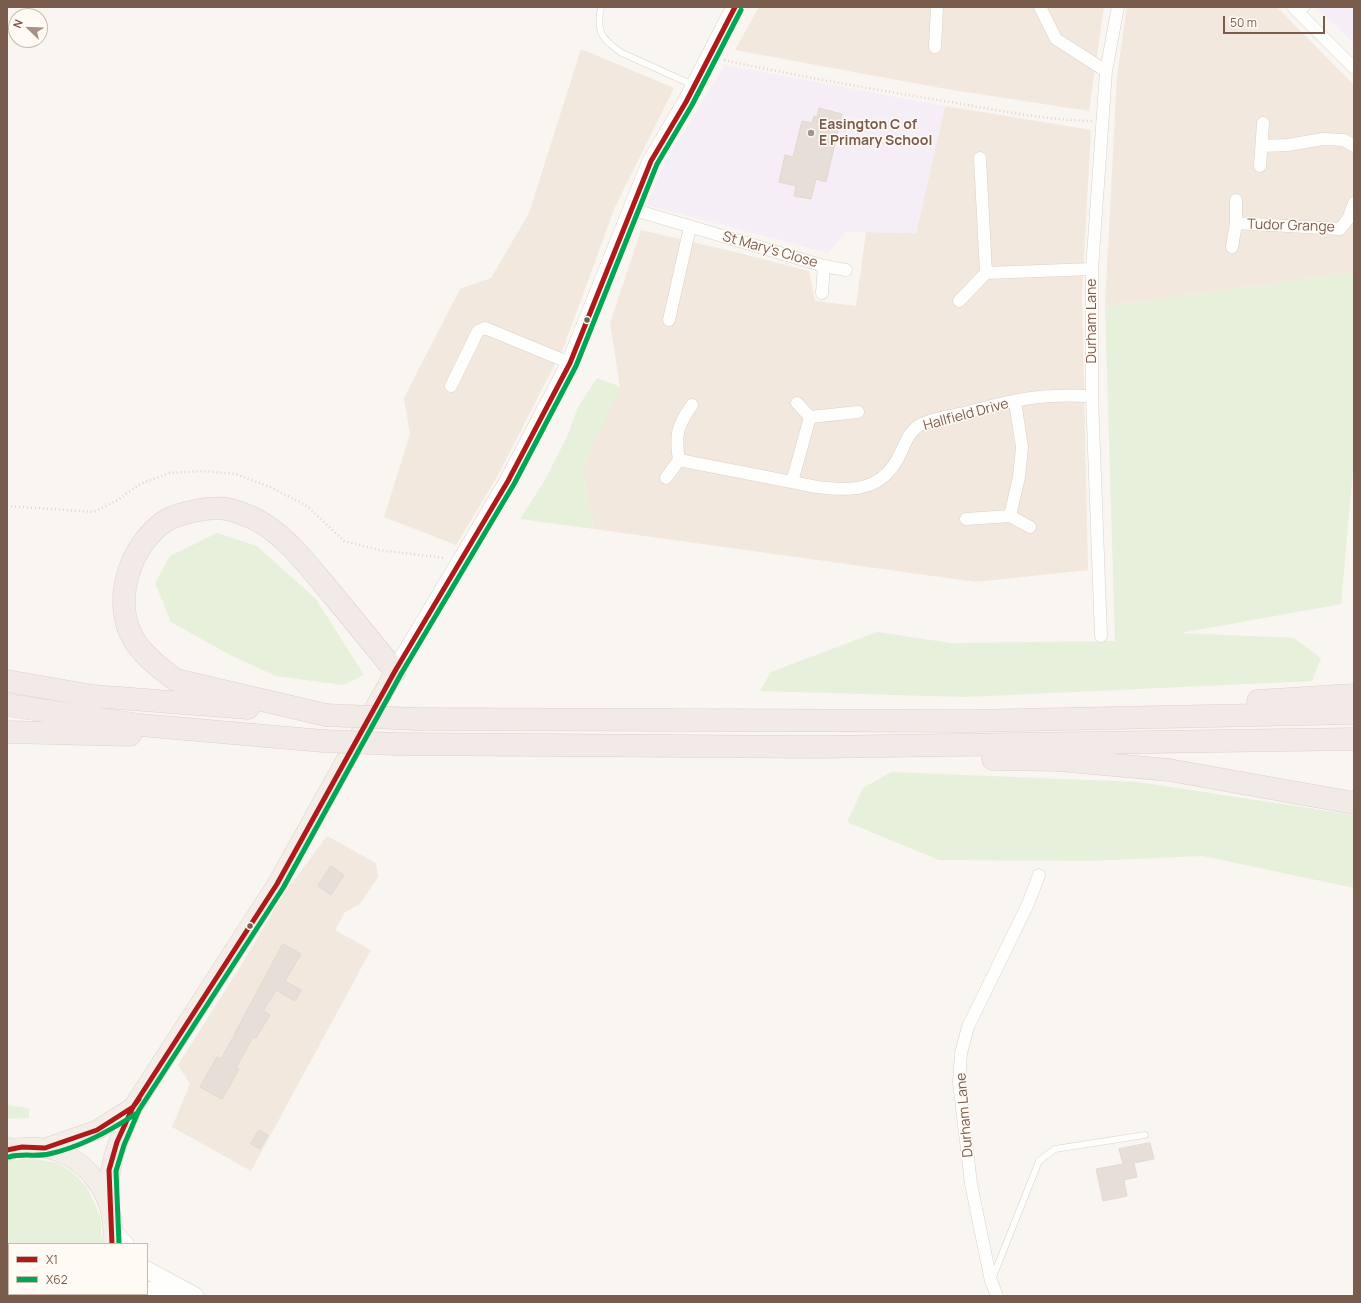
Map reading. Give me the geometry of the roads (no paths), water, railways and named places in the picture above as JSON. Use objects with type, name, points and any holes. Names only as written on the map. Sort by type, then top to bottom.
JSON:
[{"type":"highway","points":[[326,715],[176,680],[158,667],[134,640],[126,618],[124,597],[128,572],[146,537],[167,520],[193,511],[225,508],[261,522],[294,548],[395,671]]},
{"type":"highway","points":[[7,681],[93,696],[326,715],[416,719],[969,721],[1354,713]]},
{"type":"highway","points":[[969,721],[1354,694]]},
{"type":"highway","points":[[7,705],[140,725],[323,742]]},
{"type":"highway","points":[[7,732],[395,744],[819,747],[1354,738]]},
{"type":"highway","points":[[819,747],[981,759],[1059,760],[1169,770],[1354,803]]},
{"type":"main road","points":[[117,1240],[109,1202],[108,1178],[115,1147],[133,1107],[277,884],[395,671],[508,481],[570,363],[651,160],[710,58],[734,7]]},
{"type":"main road","points":[[45,1148],[97,1130],[133,1107]]},
{"type":"main road","points":[[8,1149],[22,1147],[45,1148],[66,1154],[92,1174],[109,1202]]},
{"type":"main road","points":[[148,1271],[195,1296]]},
{"type":"main road","points":[[148,1290],[178,1296]]},
{"type":"street","points":[[935,47],[937,7]]},
{"type":"street","points":[[1040,7],[1056,39],[1106,71]]},
{"type":"street","name":"Durham Lane","points":[[1101,636],[1092,396],[1092,268],[1106,71],[1118,7]]},
{"type":"street","points":[[1300,9],[1354,68]]},
{"type":"street","points":[[1260,166],[1263,123]]},
{"type":"street","points":[[1262,146],[1288,145],[1323,139],[1344,140],[1354,146]]},
{"type":"street","points":[[980,158],[986,274]]},
{"type":"street","name":"Tudor Grange","points":[[1232,247],[1236,224],[1236,200]]},
{"type":"street","name":"Tudor Grange","points":[[1236,224],[1340,229],[1348,218],[1354,203]]},
{"type":"street","name":"St Mary's Close","points":[[631,209],[824,266],[822,293]]},
{"type":"street","points":[[669,320],[690,227]]},
{"type":"street","points":[[824,266],[846,270]]},
{"type":"street","points":[[959,301],[986,274],[1092,268]]},
{"type":"street","points":[[451,386],[478,330],[484,328],[570,363]]},
{"type":"street","name":"Hallfield Drive","points":[[679,460],[839,490],[861,488],[883,479],[897,460],[903,445],[909,436],[921,424],[1015,402],[1052,396],[1092,396]]},
{"type":"street","points":[[1010,516],[1019,477],[1022,447],[1015,402]]},
{"type":"street","points":[[797,403],[810,417]]},
{"type":"street","points":[[666,478],[679,460],[676,441],[682,419],[692,405]]},
{"type":"street","points":[[810,417],[858,412]]},
{"type":"street","points":[[792,482],[810,417]]},
{"type":"street","points":[[966,519],[1010,516],[1030,527]]},
{"type":"street","name":"Durham Lane","points":[[997,1296],[991,1281],[971,1184],[959,1082],[961,1053],[968,1027],[1028,904],[1039,875]]},
{"type":"lane","points":[[601,7],[598,23],[600,32],[604,39],[612,46],[622,53],[694,85]]},
{"type":"lane","points":[[991,1281],[1039,1162],[1055,1149],[1145,1135]]},
{"type":"place","name":"Easington C of E Primary School","points":[[811,133]]}]
